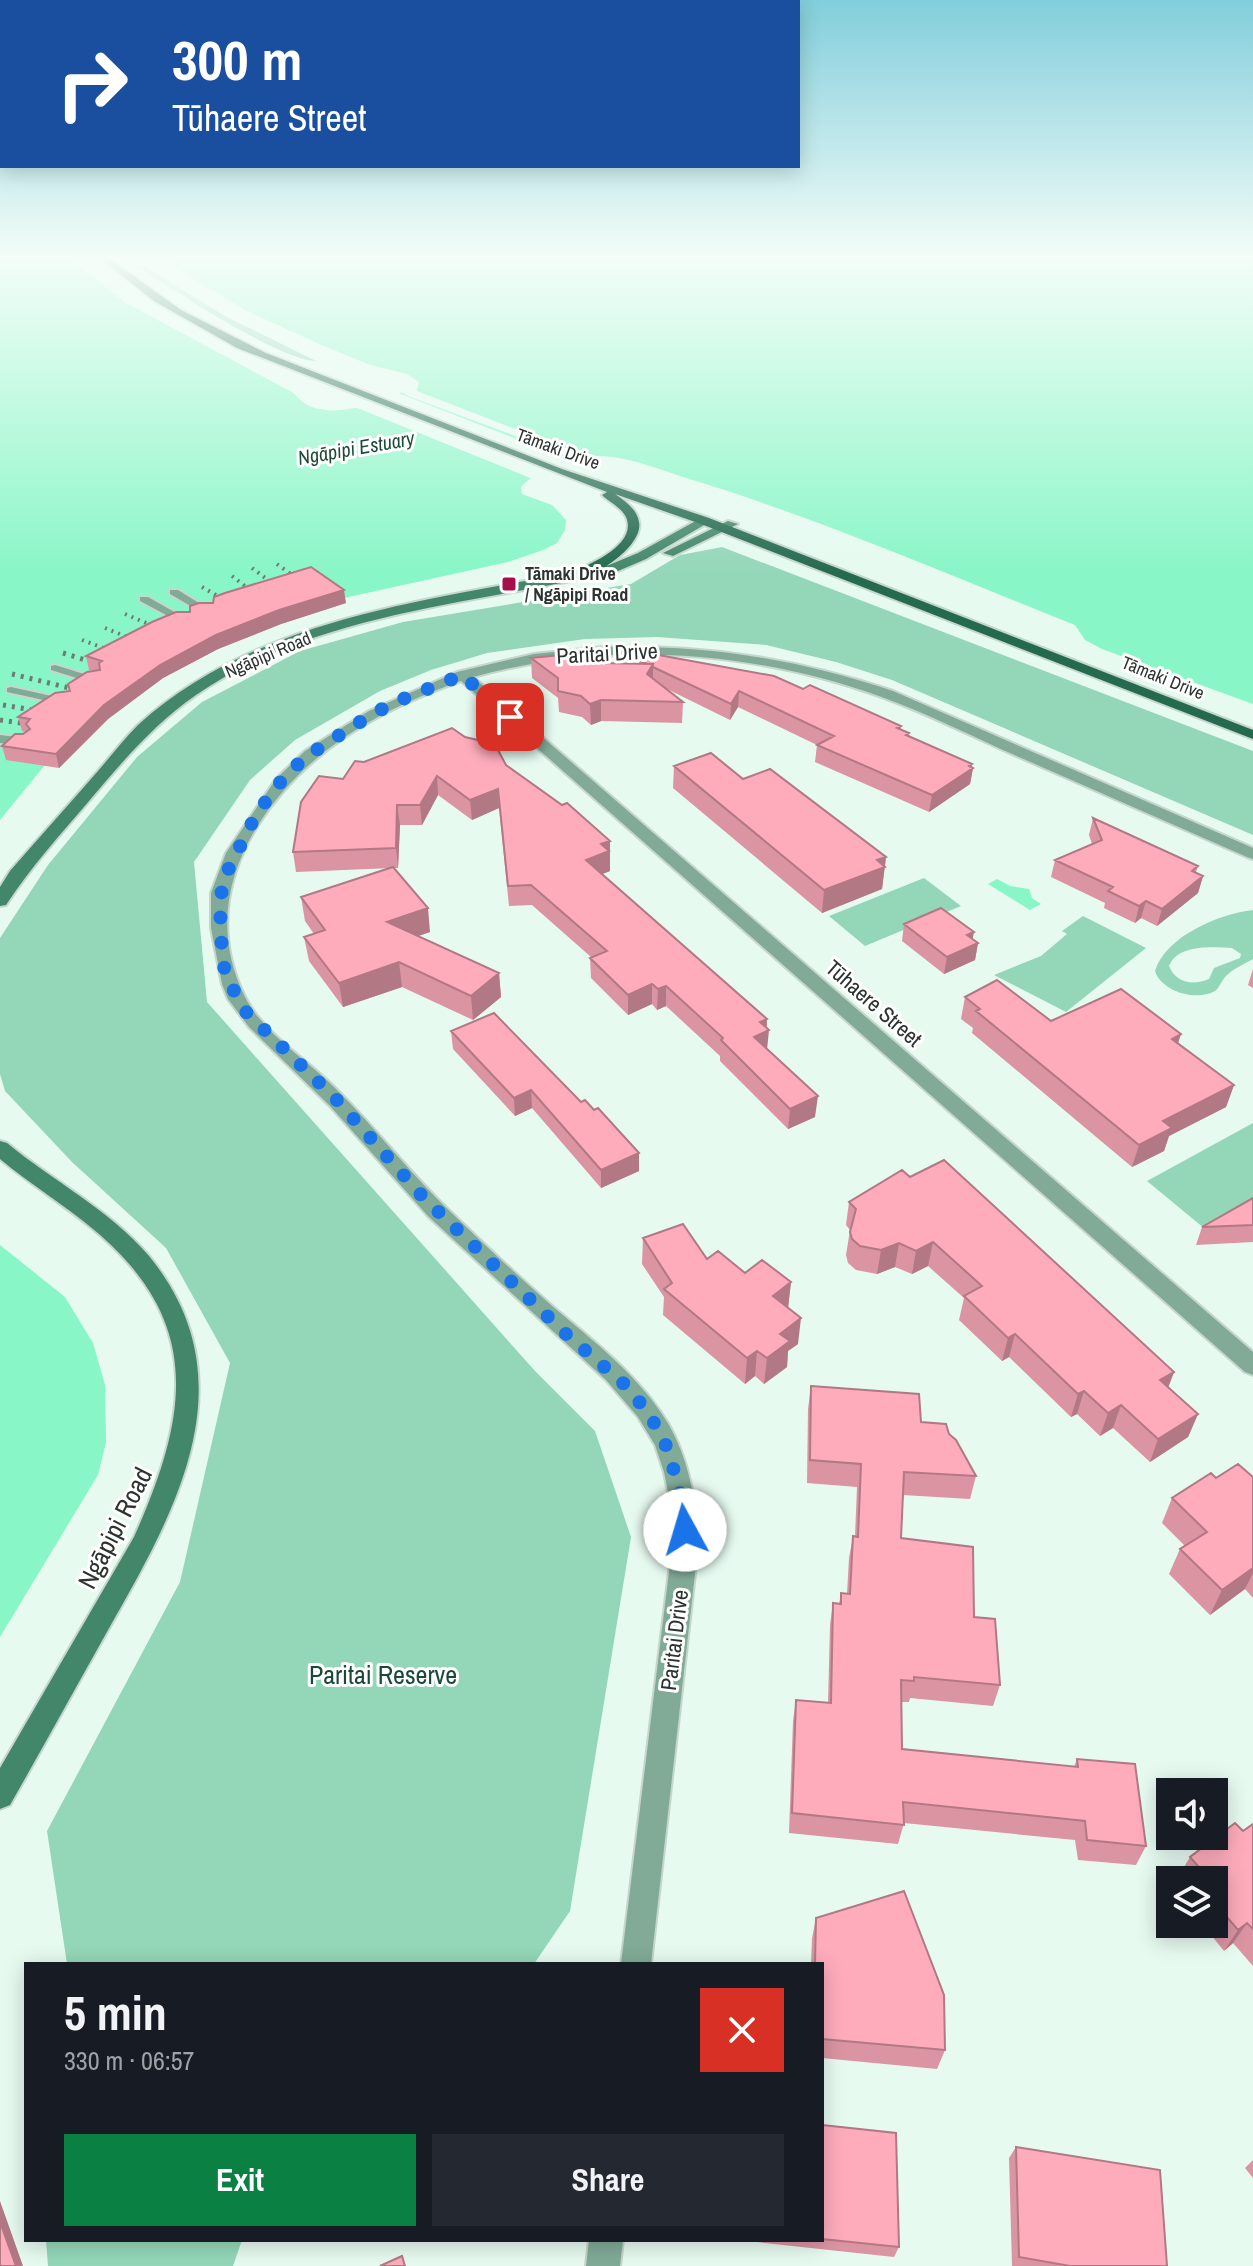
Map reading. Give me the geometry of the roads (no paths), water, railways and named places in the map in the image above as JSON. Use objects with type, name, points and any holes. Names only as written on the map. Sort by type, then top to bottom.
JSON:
[{"type":"main road","name":"Tāmaki Drive","points":[[282,362],[558,471],[727,527],[907,592],[968,624],[1253,735]]},
{"type":"main road","points":[[576,576],[619,554],[627,546],[634,527],[626,507],[589,482]]},
{"type":"main road","name":"Ngāpipi Road","points":[[626,563],[705,521]]},
{"type":"main road","name":"Ngāpipi Road","points":[[0,901],[16,875],[143,729],[159,713],[213,678],[276,648],[329,630],[674,552],[727,527]]},
{"type":"main road","name":"Ngāpipi Road","points":[[0,1148],[103,1225],[155,1277],[173,1309],[184,1342],[189,1379],[185,1433],[179,1462],[164,1501],[144,1543],[0,1795]]},
{"type":"street","name":"Paritai Drive","points":[[636,1962],[685,1547],[685,1513],[679,1483],[661,1433],[631,1390],[566,1334],[423,1197],[335,1098],[246,1012],[225,975],[220,928],[222,882],[257,813],[285,776],[307,756],[393,703],[462,675],[556,655],[646,650],[717,652],[802,666],[888,694],[1253,854]]},
{"type":"street","name":"Tūhaere Street","points":[[462,675],[1253,1366]]},
{"type":"street","points":[[603,2266],[606,2242]]},
{"type":"lane","points":[[174,592],[210,613]]},
{"type":"lane","points":[[144,599],[187,622]]},
{"type":"lane","points":[[55,668],[96,681]]},
{"type":"lane","points":[[11,690],[66,702]]},
{"type":"lane","points":[[0,739],[25,742]]},
{"type":"water","name":"Ngāpipi Estuary","points":[[0,362],[236,362],[292,392],[309,406],[336,410],[362,406],[410,389],[398,378],[360,371],[343,362],[1253,362],[1253,704],[1102,649],[1085,640],[1075,625],[838,530],[646,465],[622,458],[598,456],[545,471],[521,487],[522,494],[552,505],[566,520],[565,530],[557,543],[508,562],[303,607],[194,651],[58,749],[0,820]]},
{"type":"water","points":[[997,879],[1010,886],[1029,889],[1032,898],[1041,904],[1030,910],[988,884]]},
{"type":"water","points":[[0,1245],[65,1297],[93,1343],[105,1385],[106,1442],[98,1475],[0,1637]]},
{"type":"railway","points":[[277,564],[303,583]]},
{"type":"railway","points":[[252,568],[280,589]]},
{"type":"railway","points":[[232,576],[258,596]]},
{"type":"railway","points":[[202,587],[232,604]]},
{"type":"railway","points":[[125,614],[165,631]]},
{"type":"railway","points":[[105,628],[142,643]]},
{"type":"railway","points":[[82,640],[114,652]]},
{"type":"railway","points":[[114,652],[119,654]]},
{"type":"railway","points":[[63,653],[101,665]]},
{"type":"railway","points":[[12,674],[82,691]]},
{"type":"railway","points":[[3,705],[50,713]]},
{"type":"railway","points":[[0,720],[34,725]]},
{"type":"place","name":"Tāmaki Drive / Ngāpipi Road","points":[[509,584]]},
{"type":"park label","name":"Paritai Reserve","points":[[383,1675]]}]
